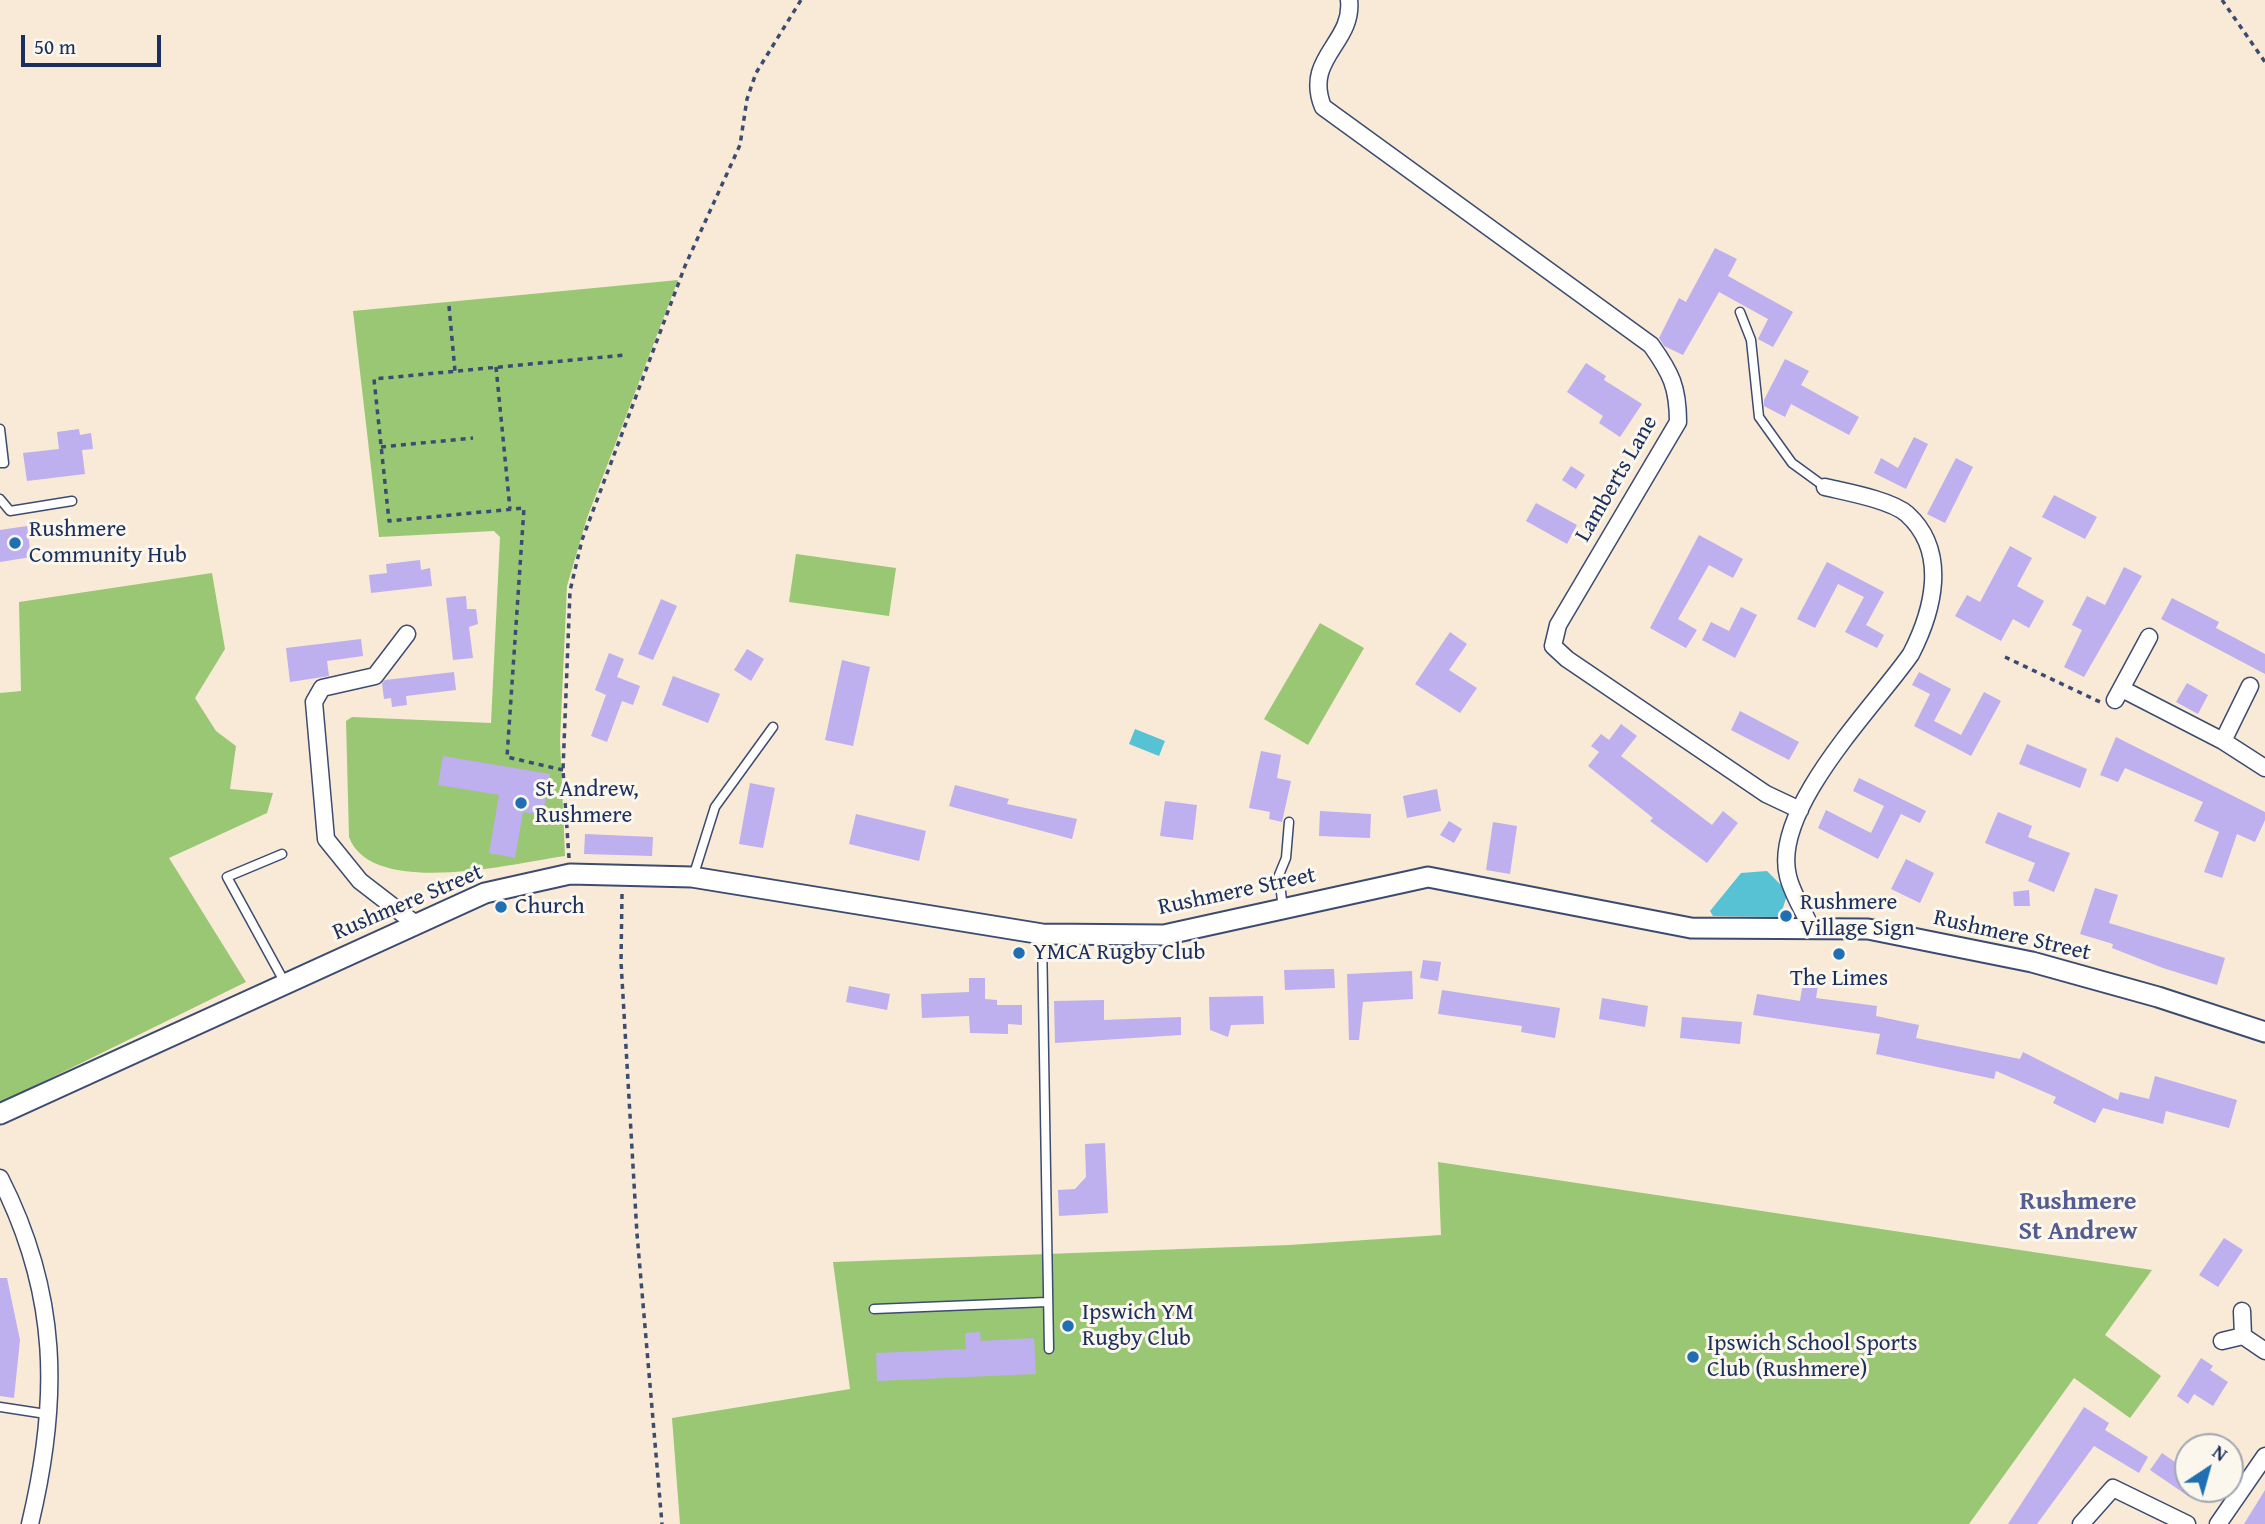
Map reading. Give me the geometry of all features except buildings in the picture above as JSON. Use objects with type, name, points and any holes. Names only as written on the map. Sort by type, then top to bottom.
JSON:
[{"type":"street","name":"Lamberts Lane","points":[[1349,0],[1347,23],[1317,76],[1317,92],[1323,107],[1651,345],[1669,370],[1678,396],[1678,422],[1558,625],[1553,646],[1567,659],[1766,794],[1800,810]]},
{"type":"street","points":[[1812,930],[1788,877],[1786,852],[1800,810],[1819,772],[1911,654],[1922,632],[1934,594],[1927,541],[1906,513],[1863,496],[1825,487]]},
{"type":"street","points":[[407,634],[375,676],[322,688],[314,702],[326,839],[360,881],[417,925]]},
{"type":"street","points":[[2149,637],[2118,694],[2223,741],[2265,768]]},
{"type":"street","points":[[2223,741],[2250,686]]},
{"type":"street","name":"Rushmere Street","points":[[0,1114],[485,894],[570,874],[692,877],[1042,934],[1164,935],[1428,877],[1691,928],[1868,929],[2032,962],[2158,997],[2265,1032]]},
{"type":"street","points":[[0,1178],[25,1233],[44,1297],[49,1345],[43,1457],[30,1524]]},
{"type":"street","points":[[2242,1311],[2243,1336]]},
{"type":"street","points":[[2222,1341],[2243,1336],[2265,1351]]},
{"type":"street","points":[[2218,1524],[2265,1456]]},
{"type":"street","points":[[2081,1524],[2113,1488],[2187,1524]]},
{"type":"lane","points":[[1740,312],[1751,340],[1759,417],[1792,463],[1825,487]]},
{"type":"lane","points":[[0,429],[4,463],[0,463]]},
{"type":"lane","points":[[0,499],[10,511],[72,501]]},
{"type":"lane","points":[[692,877],[715,807],[773,727]]},
{"type":"lane","points":[[1283,909],[1279,876],[1286,858],[1289,822]]},
{"type":"lane","points":[[282,854],[227,877],[285,984]]},
{"type":"lane","points":[[1042,934],[1049,1349]]},
{"type":"lane","points":[[874,1309],[1047,1302]]},
{"type":"lane","points":[[0,1407],[47,1414]]},
{"type":"path","points":[[570,874],[564,771],[570,591],[582,540],[685,266],[740,145],[747,99],[756,73],[801,0]]},
{"type":"path","points":[[2222,0],[2265,62]]},
{"type":"path","points":[[449,306],[455,371]]},
{"type":"path","points":[[564,771],[507,757],[524,508],[389,522],[374,379],[625,355]]},
{"type":"path","points":[[495,367],[510,509]]},
{"type":"path","points":[[381,447],[473,438]]},
{"type":"path","points":[[2005,657],[2104,704],[2118,694]]},
{"type":"path","points":[[622,875],[621,962],[637,1234],[662,1524]]},
{"type":"green space","points":[[678,280],[587,518],[567,586],[560,740],[565,856],[481,869],[414,872],[385,867],[363,856],[349,837],[346,721],[352,717],[491,723],[500,537],[494,531],[379,537],[353,311]]},
{"type":"green space","points":[[796,554],[896,568],[889,616],[789,602]]},
{"type":"green space","points":[[212,573],[225,649],[195,698],[216,731],[236,746],[230,789],[273,793],[267,813],[169,858],[246,982],[0,1103],[0,693],[21,691],[19,602]]},
{"type":"green space","points":[[1320,623],[1364,648],[1308,745],[1264,719]]},
{"type":"green space","name":"Ipswich School Sports Club (Rushmere)","points":[[1438,1162],[2152,1270],[2105,1335],[2161,1376],[2130,1418],[2074,1378],[1969,1524],[680,1524],[672,1418],[850,1389],[833,1262],[1289,1245],[1441,1235]]},
{"type":"water","points":[[1135,729],[1165,741],[1159,756],[1129,744]]},
{"type":"water","points":[[1767,871],[1788,892],[1780,917],[1713,916],[1710,911],[1741,873]]},
{"type":"place","name":"Rushmere Community Hub","points":[[15,543]]},
{"type":"place","name":"St Andrew, Rushmere","points":[[521,803]]},
{"type":"place","name":"Church","points":[[501,907]]},
{"type":"place","name":"Rushmere Village Sign","points":[[1786,916]]},
{"type":"place","name":"YMCA Rugby Club","points":[[1019,953]]},
{"type":"place","name":"The Limes","points":[[1839,954]]},
{"type":"place","name":"Ipswich YM Rugby Club","points":[[1068,1326]]},
{"type":"place","name":"Ipswich School Sports Club (Rushmere)","points":[[1693,1357]]},
{"type":"district","name":"Rushmere St Andrew","points":[[2078,1217]]}]
